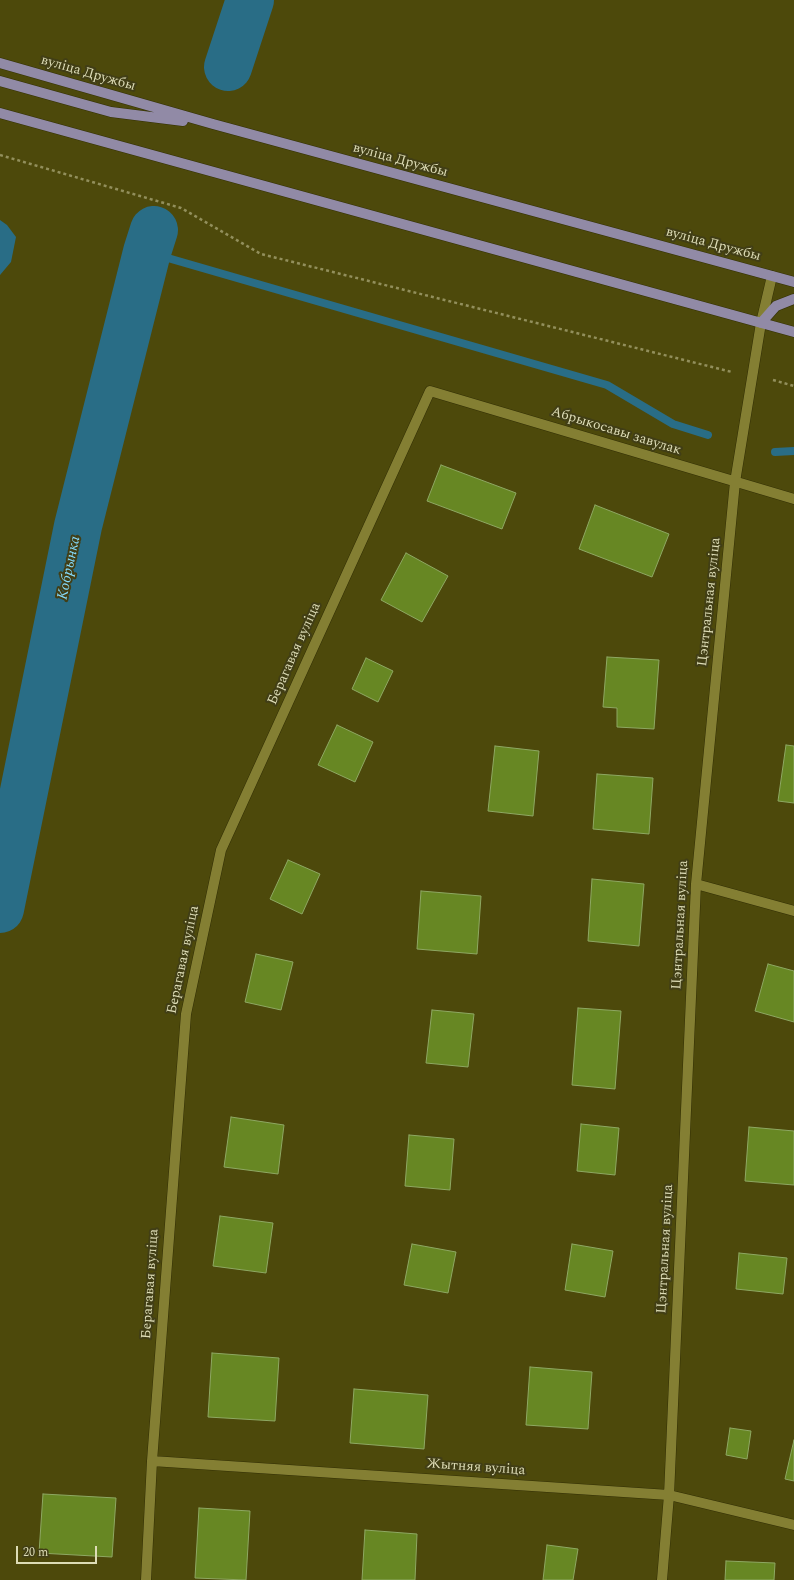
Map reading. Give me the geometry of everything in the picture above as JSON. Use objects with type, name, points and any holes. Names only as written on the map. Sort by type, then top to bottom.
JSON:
[{"type":"main road","name":"вуліца Дружбы","points":[[0,63],[213,124],[794,282]]},
{"type":"main road","points":[[0,81],[111,112],[213,124]]},
{"type":"main road","points":[[0,113],[794,332]]},
{"type":"main road","points":[[761,323],[776,306],[794,299]]},
{"type":"street","name":"Цэнтральная вуліца","points":[[662,1580],[669,1495],[696,884],[735,482],[761,323],[772,276]]},
{"type":"street","name":"Абрыкосавы завулак","points":[[430,391],[794,499]]},
{"type":"street","name":"Берагавая вуліца","points":[[146,1580],[152,1460],[186,1014],[221,850],[430,391]]},
{"type":"street","points":[[696,884],[794,911]]},
{"type":"street","name":"Жытняя вуліца","points":[[152,1460],[669,1495],[794,1525]]},
{"type":"path","points":[[0,155],[181,208],[261,254],[732,372]]},
{"type":"path","points":[[773,380],[794,386]]},
{"type":"water","points":[[0,220],[7,225],[16,237],[11,262],[0,275]]},
{"type":"building","points":[[441,465],[516,493],[502,529],[427,501]]},
{"type":"building","points":[[595,505],[669,534],[652,577],[579,549]]},
{"type":"building","points":[[406,553],[448,576],[422,622],[381,600]]},
{"type":"building","points":[[607,657],[659,660],[654,729],[617,727],[617,708],[603,707]]},
{"type":"building","points":[[366,658],[393,671],[378,702],[352,689]]},
{"type":"building","points":[[337,725],[373,742],[355,782],[318,765]]},
{"type":"building","points":[[786,745],[794,746],[794,803],[778,801]]},
{"type":"building","points":[[495,746],[539,751],[533,816],[488,811]]},
{"type":"building","points":[[597,774],[653,778],[649,834],[593,829]]},
{"type":"building","points":[[288,860],[320,874],[302,914],[270,899]]},
{"type":"building","points":[[592,879],[644,884],[639,946],[588,941]]},
{"type":"building","points":[[421,891],[481,896],[477,954],[417,949]]},
{"type":"building","points":[[256,954],[293,962],[281,1010],[245,1002]]},
{"type":"building","points":[[768,964],[794,971],[794,1022],[755,1011]]},
{"type":"building","points":[[578,1008],[621,1011],[615,1089],[572,1085]]},
{"type":"building","points":[[432,1010],[474,1014],[468,1067],[426,1063]]},
{"type":"building","points":[[231,1117],[284,1125],[278,1174],[224,1167]]},
{"type":"building","points":[[581,1124],[619,1128],[615,1175],[577,1171]]},
{"type":"building","points":[[749,1127],[794,1131],[794,1185],[745,1181]]},
{"type":"building","points":[[409,1135],[454,1139],[450,1190],[405,1186]]},
{"type":"building","points":[[220,1216],[273,1223],[266,1273],[213,1266]]},
{"type":"building","points":[[412,1244],[456,1252],[448,1293],[404,1285]]},
{"type":"building","points":[[572,1244],[613,1251],[605,1297],[565,1290]]},
{"type":"building","points":[[739,1253],[787,1258],[783,1294],[736,1289]]},
{"type":"building","points":[[212,1353],[279,1358],[275,1421],[208,1417]]},
{"type":"building","points":[[530,1367],[592,1372],[588,1429],[526,1425]]},
{"type":"building","points":[[354,1389],[428,1395],[424,1449],[350,1443]]},
{"type":"building","points":[[730,1428],[751,1431],[747,1459],[726,1455]]},
{"type":"building","points":[[794,1440],[794,1481],[785,1479]]},
{"type":"building","points":[[43,1494],[116,1498],[112,1557],[39,1553]]},
{"type":"building","points":[[199,1508],[250,1511],[246,1580],[195,1578]]},
{"type":"building","points":[[365,1530],[417,1534],[415,1580],[362,1580]]},
{"type":"building","points":[[547,1545],[578,1549],[573,1580],[543,1580]]},
{"type":"building","points":[[726,1561],[775,1563],[774,1580],[725,1580]]},
{"type":"waterway","name":"Кобрынка","points":[[228,67],[250,0]]},
{"type":"waterway","name":"Кобрынка","points":[[0,909],[78,526],[147,252],[154,230]]},
{"type":"waterway","points":[[147,252],[607,385],[673,424],[708,435]]},
{"type":"waterway","points":[[775,452],[794,451]]}]
